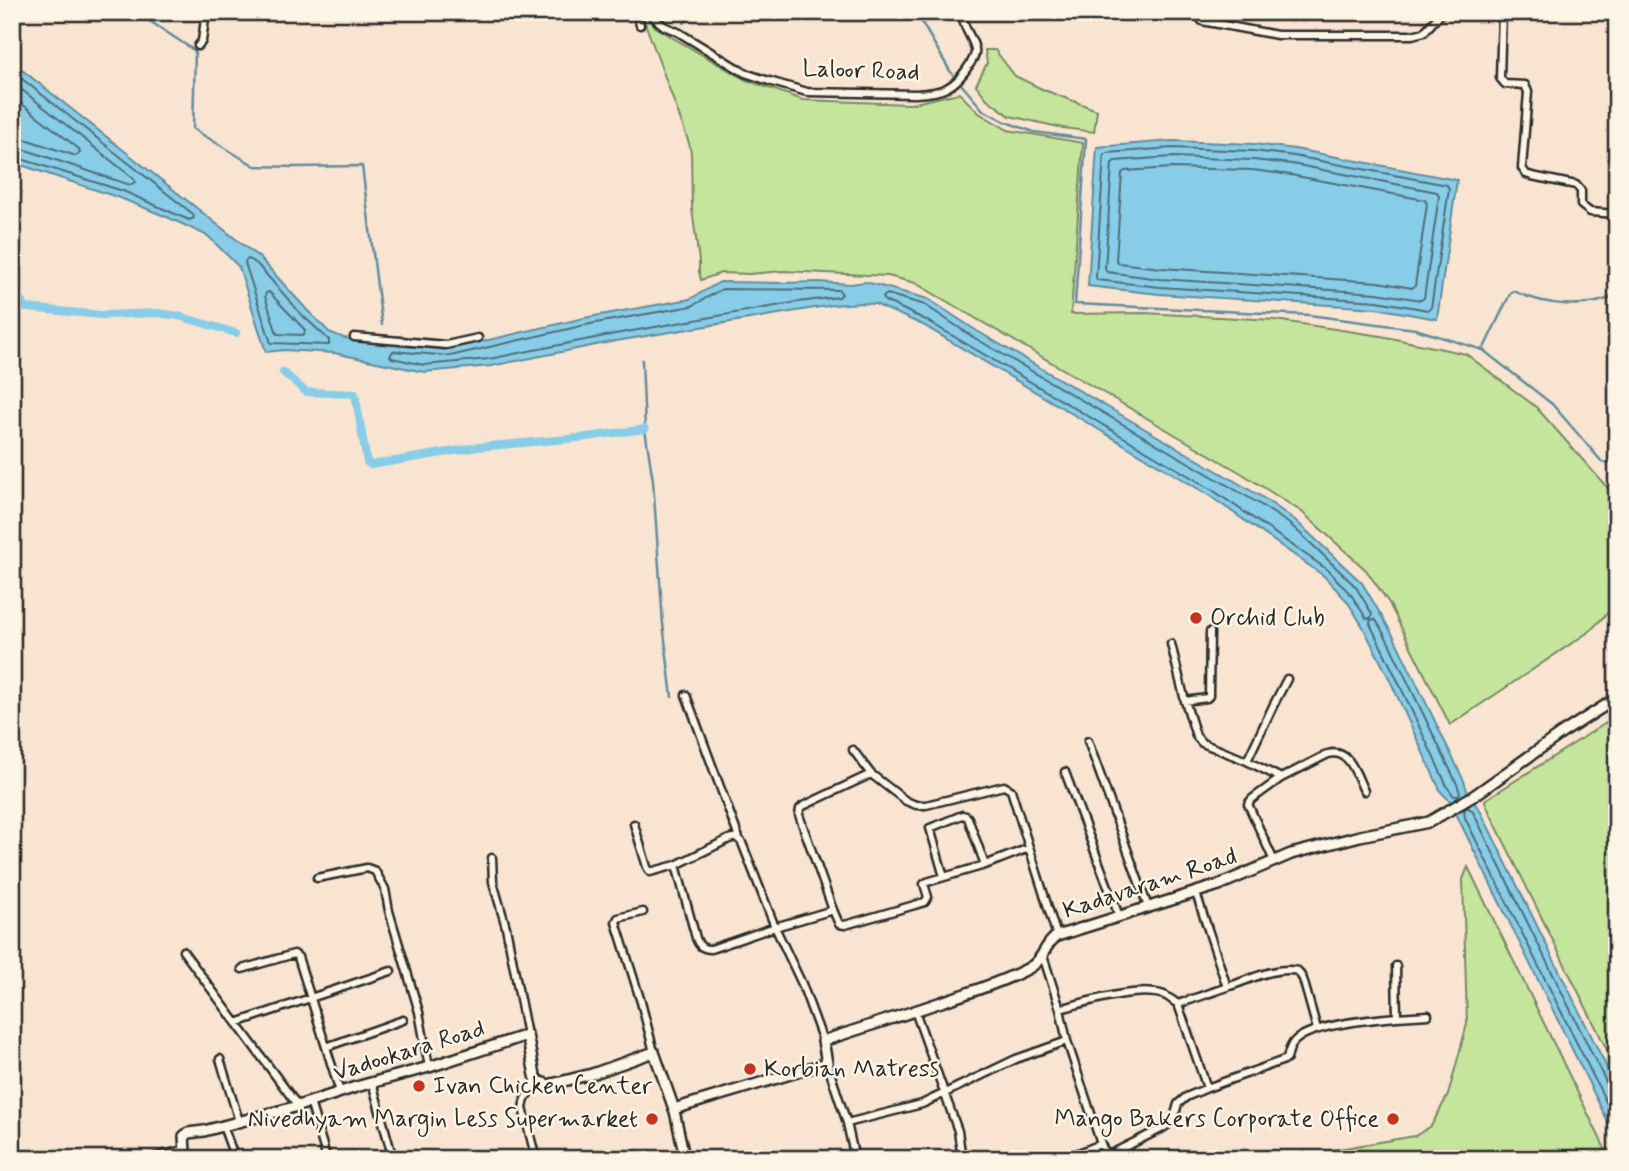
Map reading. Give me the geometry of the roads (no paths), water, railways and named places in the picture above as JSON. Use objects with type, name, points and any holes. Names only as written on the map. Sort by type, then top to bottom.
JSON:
[{"type":"main road","name":"Kadavaram Road","points":[[823,1041],[989,986],[1037,963],[1052,939],[1057,936],[1219,886],[1291,854],[1429,822],[1475,795],[1562,733],[1617,698]]},
{"type":"main road","name":"Vadookara Road","points":[[153,1159],[185,1155],[184,1136],[188,1133],[298,1106],[527,1035]]},
{"type":"main road","points":[[527,1035],[536,1080],[548,1086],[654,1052],[674,1109],[827,1063],[823,1041]]},
{"type":"street","points":[[198,46],[202,41],[206,12]]},
{"type":"street","points":[[636,12],[640,25]]},
{"type":"street","name":"Laloor Road","points":[[650,12],[664,26],[745,73],[807,92],[929,94],[954,85],[975,56],[963,23],[963,12]]},
{"type":"street","points":[[1202,21],[1277,35],[1412,35],[1424,32],[1442,12]]},
{"type":"street","points":[[1502,12],[1502,81],[1505,84],[1525,85],[1528,92],[1522,168],[1526,174],[1532,176],[1576,185],[1581,191],[1581,205],[1590,212],[1617,214]]},
{"type":"street","points":[[354,337],[446,345],[478,338]]},
{"type":"street","points":[[1185,701],[1209,696],[1210,632]]},
{"type":"street","points":[[1171,644],[1196,736],[1202,743],[1281,778]]},
{"type":"street","points":[[1247,761],[1287,679]]},
{"type":"street","points":[[686,695],[739,838],[775,927],[802,984],[823,1041]]},
{"type":"street","points":[[1088,741],[1149,907]]},
{"type":"street","points":[[853,750],[872,774],[906,801],[916,805],[1008,787],[1057,936]]},
{"type":"street","points":[[1274,861],[1248,804],[1252,799],[1281,778],[1336,752],[1348,759],[1364,791]]},
{"type":"street","points":[[1065,772],[1119,916]]},
{"type":"street","points":[[872,774],[803,806],[799,811],[833,910],[842,925],[925,902],[928,897],[924,884],[1029,848]]},
{"type":"street","points":[[944,877],[930,828],[962,815],[968,818],[985,865]]},
{"type":"street","points":[[634,824],[648,871],[653,872],[676,865],[729,839],[739,838]]},
{"type":"street","points":[[492,858],[494,882],[506,927],[527,1035]]},
{"type":"street","points":[[676,865],[696,938],[704,949],[833,910]]},
{"type":"street","points":[[317,878],[367,868],[375,871],[385,889],[419,1012],[429,1067]]},
{"type":"street","points":[[1196,892],[1227,987]]},
{"type":"street","points":[[643,912],[618,918],[616,922],[654,1052]]},
{"type":"street","points":[[183,951],[298,1106]]},
{"type":"street","points":[[242,969],[297,955],[340,1092]]},
{"type":"street","points":[[1043,956],[1067,1041],[1101,1144],[1107,1154],[1113,1154],[1173,1121],[1175,1109],[1181,1100],[1287,1059],[1292,1044],[1317,1029],[1428,1015]]},
{"type":"street","points":[[1396,966],[1396,1017]]},
{"type":"street","points":[[1178,1004],[1288,969],[1298,971],[1303,979],[1317,1029]]},
{"type":"street","points":[[236,1023],[391,971]]},
{"type":"street","points":[[1060,1009],[1131,993],[1156,993],[1166,996],[1178,1004],[1207,1088]]},
{"type":"street","points":[[915,1011],[946,1093],[958,1131],[962,1159]]},
{"type":"street","points":[[326,1047],[403,1020]]},
{"type":"street","points":[[848,1123],[922,1104],[1016,1059],[1067,1041]]},
{"type":"street","points":[[220,1059],[239,1121]]},
{"type":"street","points":[[827,1063],[848,1123],[855,1159]]},
{"type":"street","points":[[536,1080],[524,1099],[523,1108],[536,1159]]},
{"type":"street","points":[[372,1082],[393,1159]]},
{"type":"street","points":[[310,1102],[327,1159]]},
{"type":"street","points":[[643,1159],[684,1156],[674,1109]]},
{"type":"street","points":[[223,1126],[234,1159]]},
{"type":"street","points":[[1063,1159],[1101,1144]]},
{"type":"water","points":[[12,62],[261,259],[329,332],[344,338],[449,349],[589,317],[690,299],[720,282],[866,282],[928,299],[977,331],[1262,497],[1295,520],[1362,583],[1394,637],[1469,796],[1479,808],[1617,1088],[1617,1140],[1452,803],[1441,792],[1389,678],[1347,601],[1324,576],[1207,494],[923,325],[875,304],[833,305],[616,341],[491,366],[424,372],[334,353],[284,350],[266,352],[239,267],[208,236],[120,198],[12,162]]},
{"type":"water","points":[[1172,141],[1254,144],[1295,149],[1457,180],[1437,319],[1376,308],[1159,294],[1088,286],[1097,147]]},
{"type":"waterway","points":[[136,12],[195,51],[193,129],[255,166],[362,166],[382,325]]},
{"type":"waterway","points":[[684,23],[695,12]]},
{"type":"waterway","points":[[920,12],[921,21],[950,71],[983,110],[1034,132],[1086,139],[1075,304],[1309,315],[1415,329],[1483,350],[1552,404],[1603,463],[1617,461]]},
{"type":"waterway","points":[[12,288],[26,308],[102,315],[157,313],[179,316],[236,333]]},
{"type":"waterway","points":[[1483,350],[1511,292],[1565,304],[1592,303],[1617,295]]},
{"type":"waterway","points":[[642,360],[645,429],[653,481],[663,624],[672,697]]},
{"type":"waterway","points":[[283,372],[306,392],[355,394],[367,462],[371,465],[478,447],[645,429]]},
{"type":"place","name":"Orchid Club","points":[[1196,618]]},
{"type":"place","name":"Korbian Matress","points":[[750,1069]]},
{"type":"place","name":"Ivan Chicken Center","points":[[419,1086]]},
{"type":"place","name":"Nivedhyam Margin Less Supermarket","points":[[652,1119]]},
{"type":"place","name":"Mango Bakers Corporate Office","points":[[1393,1119]]}]
